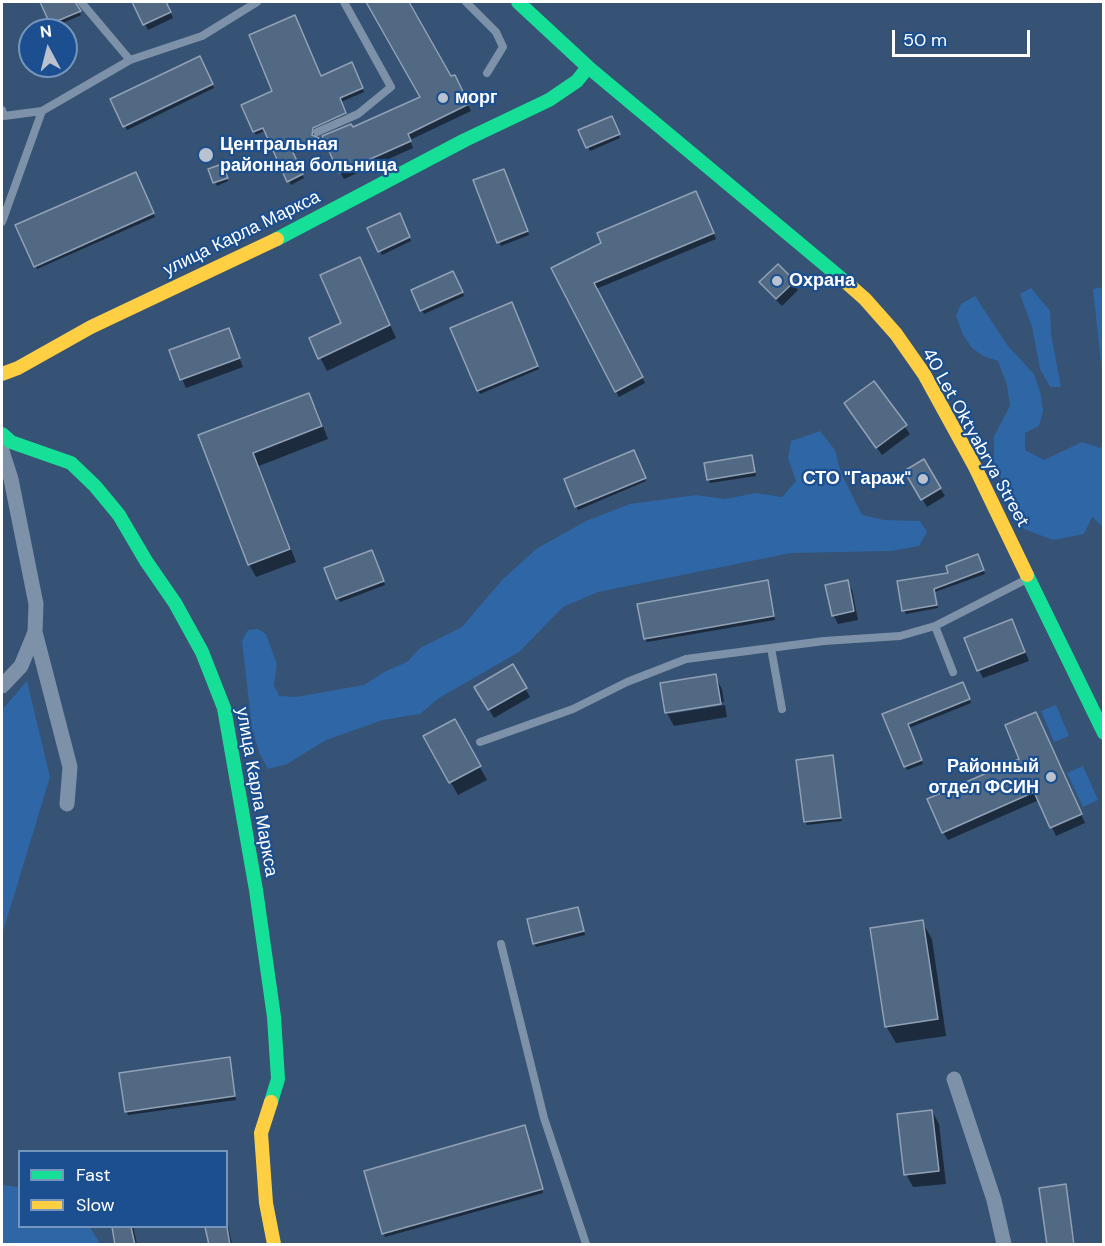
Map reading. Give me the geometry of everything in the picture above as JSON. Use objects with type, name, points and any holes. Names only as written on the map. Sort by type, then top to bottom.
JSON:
[{"type":"street","name":"40 Let Oktyabrya Street","points":[[518,2],[588,67],[865,299],[896,334],[924,374],[975,467],[1104,733]]},
{"type":"street","name":"улица Карла Маркса","points":[[2,374],[18,368],[91,327],[266,246],[465,140],[549,100],[577,81],[588,67]]},
{"type":"street","name":"улица Карла Маркса","points":[[2,434],[10,442],[71,462],[119,515],[146,561],[176,603],[202,652],[224,708],[256,890],[274,1017],[278,1079],[261,1133],[266,1203],[274,1245]]},
{"type":"street","points":[[2,451],[11,479],[36,604],[35,632],[70,767],[67,804]]},
{"type":"street","points":[[2,686],[21,666],[35,632]]},
{"type":"street","points":[[954,1080],[994,1200],[1004,1245]]},
{"type":"lane","points":[[81,2],[130,60]]},
{"type":"lane","points":[[2,114],[42,111],[130,60],[202,36],[258,2]]},
{"type":"lane","points":[[317,132],[358,114],[391,87],[344,2]]},
{"type":"lane","points":[[466,2],[496,32],[503,47],[487,73]]},
{"type":"lane","points":[[2,222],[42,111]]},
{"type":"lane","points":[[480,742],[573,709],[627,682],[686,659],[824,641],[900,636],[935,626],[1028,578]]},
{"type":"lane","points":[[935,626],[953,672]]},
{"type":"lane","points":[[771,648],[782,709]]},
{"type":"lane","points":[[501,944],[544,1118],[586,1245]]},
{"type":"shaded area","points":[[1104,287],[1103,382],[1093,289]]},
{"type":"shaded area","points":[[1031,288],[1050,311],[1051,334],[1061,387],[1050,387],[1040,369],[1032,327],[1020,294]]},
{"type":"shaded area","points":[[975,296],[1008,346],[1034,374],[1041,395],[1043,411],[1039,426],[1025,433],[1025,450],[1044,460],[1082,442],[1100,448],[1103,445],[1103,531],[1102,526],[1092,517],[1084,534],[1053,540],[1024,529],[994,463],[994,436],[1010,406],[1007,385],[998,361],[983,356],[972,348],[963,335],[956,316],[961,304]]},
{"type":"shaded area","points":[[820,431],[835,450],[841,473],[862,515],[884,520],[920,521],[927,532],[919,546],[891,551],[791,553],[598,592],[563,607],[519,652],[439,698],[420,714],[383,720],[326,740],[287,764],[268,769],[259,752],[252,728],[242,641],[248,630],[258,629],[266,634],[277,664],[274,685],[279,696],[296,697],[364,685],[384,672],[407,662],[420,648],[462,627],[502,580],[536,549],[586,521],[630,504],[696,495],[725,499],[756,493],[782,497],[796,481],[788,458],[791,441]]},
{"type":"shaded area","points":[[27,681],[50,777],[2,935],[2,710]]},
{"type":"shaded area","points":[[1056,705],[1069,736],[1054,742],[1041,711]]},
{"type":"shaded area","points":[[1083,766],[1098,800],[1083,807],[1067,773]]},
{"type":"shaded area","points":[[2,1185],[18,1187],[18,1228],[91,1228],[100,1244],[2,1244]]},
{"type":"building","points":[[40,2],[75,2],[81,11],[64,18],[47,18]]},
{"type":"building","points":[[132,2],[166,2],[171,12],[143,25]]},
{"type":"building","points":[[366,2],[409,2],[451,76],[455,75],[469,104],[408,134],[411,141],[339,173],[322,136],[351,124],[353,127],[420,97]]},
{"type":"building","points":[[295,15],[321,76],[352,62],[363,88],[340,98],[346,113],[313,128],[312,135],[319,138],[292,150],[303,174],[287,182],[263,128],[253,132],[241,105],[272,91],[249,35]]},
{"type":"building","points":[[200,56],[213,84],[123,127],[110,99]]},
{"type":"building","points":[[612,116],[620,134],[586,148],[578,130]]},
{"type":"building","points":[[222,164],[228,178],[213,183],[208,169]]},
{"type":"building","points":[[504,169],[528,231],[497,243],[473,180]]},
{"type":"building","points":[[136,172],[154,213],[34,267],[15,225]]},
{"type":"building","points":[[696,191],[714,233],[594,283],[643,377],[615,392],[551,268],[601,243],[597,233]]},
{"type":"building","points":[[400,213],[410,237],[378,252],[367,228]]},
{"type":"building","points":[[360,257],[390,325],[318,359],[309,338],[341,323],[320,275]]},
{"type":"building","name":"Охрана","points":[[778,264],[795,281],[776,299],[759,282]]},
{"type":"building","points":[[453,271],[463,292],[420,311],[411,290]]},
{"type":"building","points":[[512,302],[538,366],[477,391],[450,328]]},
{"type":"building","points":[[229,328],[240,358],[180,380],[169,350]]},
{"type":"building","points":[[874,381],[907,425],[876,448],[844,403]]},
{"type":"building","points":[[309,393],[322,426],[253,453],[290,549],[248,565],[198,435]]},
{"type":"building","points":[[634,450],[646,478],[575,507],[564,479]]},
{"type":"building","points":[[752,455],[755,472],[707,480],[704,463]]},
{"type":"building","name":"СТО \"Гараж\"","points":[[924,459],[941,488],[921,500],[904,471]]},
{"type":"building","points":[[372,550],[384,581],[336,599],[324,568]]},
{"type":"building","points":[[978,554],[984,570],[934,589],[937,605],[902,611],[897,581],[948,573],[946,566]]},
{"type":"building","points":[[768,580],[774,616],[644,639],[637,604]]},
{"type":"building","points":[[848,580],[854,611],[832,616],[825,585]]},
{"type":"building","points":[[1012,619],[1025,652],[977,671],[964,638]]},
{"type":"building","points":[[513,664],[527,688],[488,710],[474,687]]},
{"type":"building","points":[[716,674],[721,704],[665,713],[660,683]]},
{"type":"building","points":[[963,682],[970,699],[908,724],[922,760],[904,767],[882,714]]},
{"type":"building","points":[[1036,712],[1082,814],[1050,828],[1034,792],[942,833],[927,799],[1019,759],[1005,725]]},
{"type":"building","points":[[455,719],[481,766],[449,783],[423,736]]},
{"type":"building","points":[[833,755],[841,818],[804,822],[796,760]]},
{"type":"building","points":[[578,907],[584,931],[533,944],[527,919]]},
{"type":"building","points":[[923,920],[938,1019],[885,1027],[870,928]]},
{"type":"building","points":[[230,1057],[235,1096],[125,1112],[119,1073]]},
{"type":"building","points":[[932,1110],[939,1171],[904,1175],[897,1114]]},
{"type":"building","points":[[525,1125],[543,1189],[382,1234],[364,1171]]},
{"type":"building","points":[[1066,1184],[1074,1245],[1047,1245],[1039,1188]]},
{"type":"building","points":[[112,1228],[131,1228],[135,1245],[115,1245]]},
{"type":"building","points":[[205,1228],[227,1228],[230,1245],[209,1245]]},
{"type":"traffic: fast","points":[[518,2],[588,67],[848,284]]},
{"type":"traffic: fast","points":[[277,239],[465,140],[549,100],[577,81],[588,67]]},
{"type":"traffic: fast","points":[[2,434],[11,442],[71,463],[95,486],[119,515],[146,561],[175,603],[202,652],[224,708],[256,890],[274,1017],[278,1079],[271,1102]]},
{"type":"traffic: fast","points":[[1027,575],[1104,733]]},
{"type":"traffic: slow","points":[[2,374],[18,368],[91,327],[277,239]]},
{"type":"traffic: slow","points":[[848,284],[865,299],[896,334],[924,374],[975,467],[1027,575]]},
{"type":"traffic: slow","points":[[271,1102],[261,1133],[266,1203],[274,1244]]},
{"type":"place","name":"морг","points":[[443,98]]},
{"type":"place","name":"Центральная районная больница","points":[[206,155]]},
{"type":"place","name":"Охрана","points":[[777,281]]},
{"type":"place","name":"СТО \"Гараж\"","points":[[923,479]]},
{"type":"place","name":"Районный отдел ФСИН","points":[[1051,777]]}]
